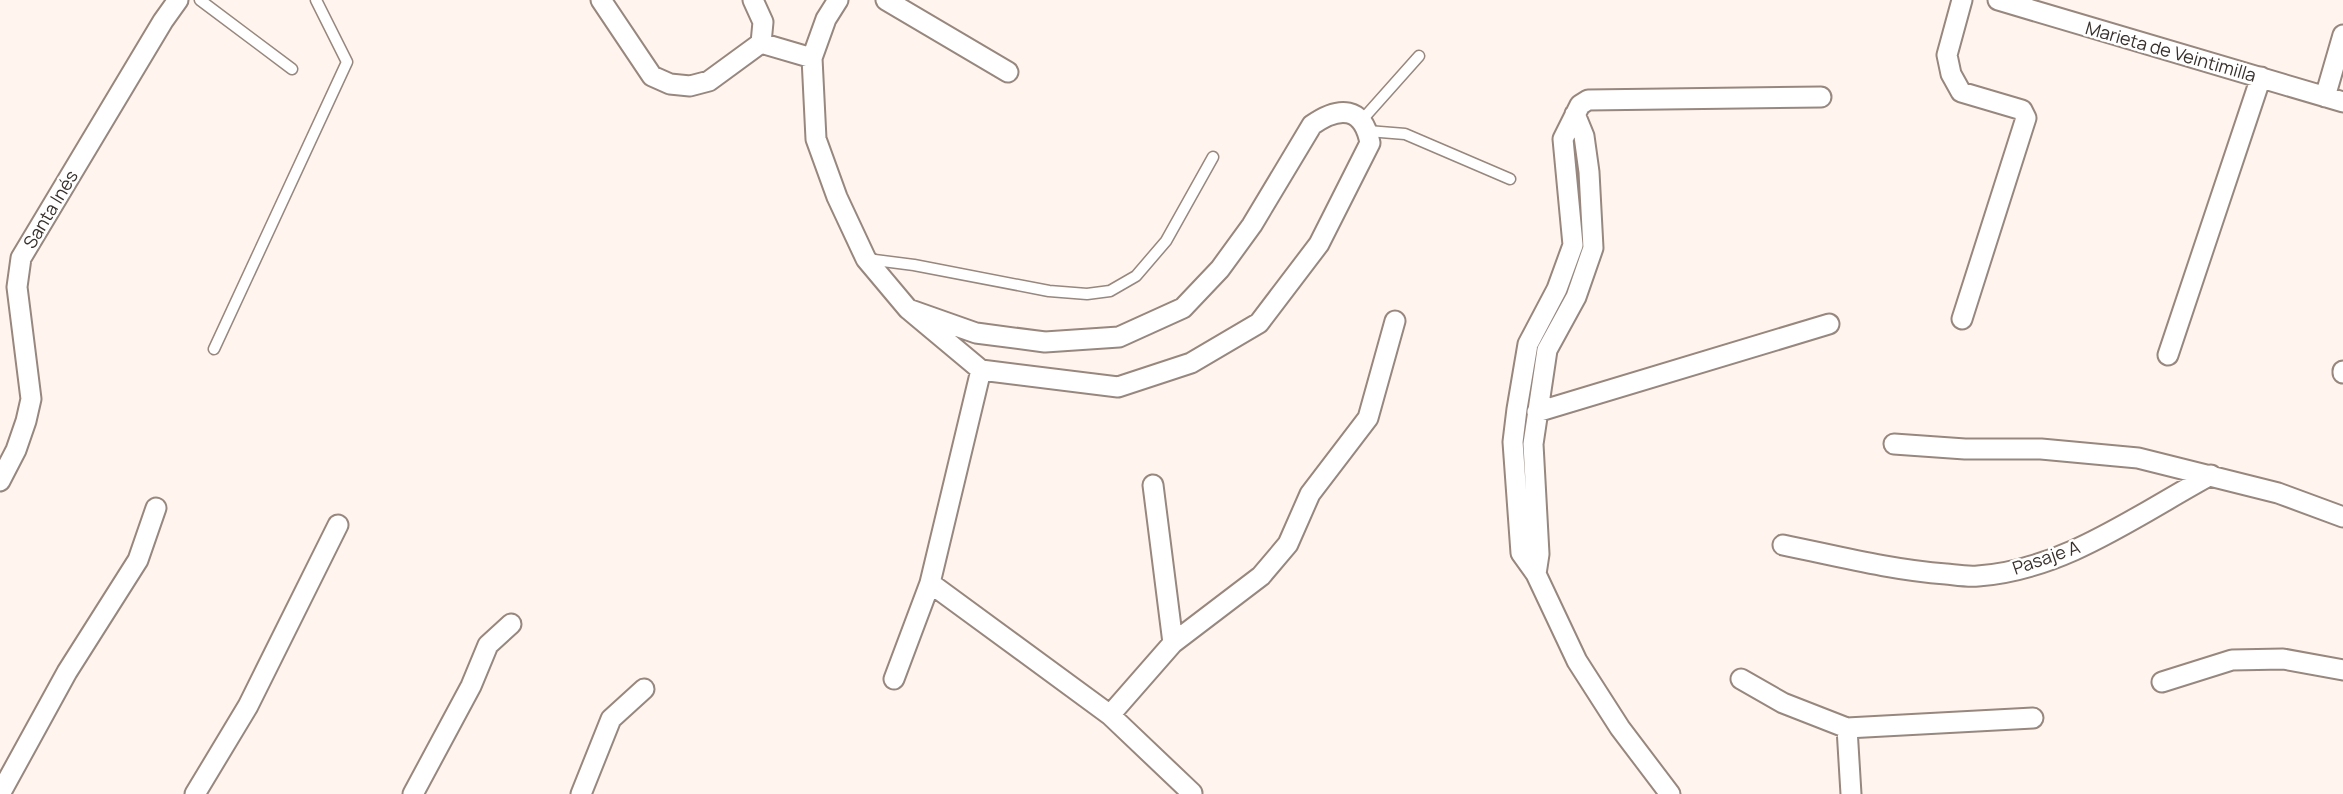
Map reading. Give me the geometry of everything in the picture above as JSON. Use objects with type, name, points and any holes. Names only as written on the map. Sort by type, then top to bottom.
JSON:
[{"type":"street","name":"Santa Inés","points":[[0,481],[16,450],[31,399],[17,286],[21,258],[178,0]]},
{"type":"street","points":[[601,0],[652,76],[670,85],[690,86],[709,81],[761,43],[763,22],[753,0]]},
{"type":"street","points":[[838,0],[826,19],[811,58],[816,139],[836,197],[866,259],[908,309],[981,370],[1118,387],[1191,363],[1259,323],[1318,244],[1370,143],[1365,125],[1351,113],[1327,114],[1312,125],[1252,225],[1220,269],[1183,308],[1119,337],[1045,342],[976,333],[908,309]]},
{"type":"street","points":[[886,0],[1008,72]]},
{"type":"street","points":[[1962,0],[1947,55],[1951,74],[1961,92],[2022,110],[2026,118],[1962,319]]},
{"type":"street","name":"Marieta de Veintimilla","points":[[1998,0],[2334,100]]},
{"type":"street","points":[[2334,100],[2343,35]]},
{"type":"street","points":[[761,43],[811,58]]},
{"type":"street","points":[[2168,355],[2261,78]]},
{"type":"street","points":[[1670,794],[1620,728],[1577,662],[1535,575],[1521,553],[1513,442],[1528,344],[1557,289],[1573,245],[1563,139],[1580,105],[1588,100],[1821,97]]},
{"type":"street","points":[[1535,575],[1539,554],[1533,444],[1547,350],[1576,297],[1593,248],[1584,136],[1575,114]]},
{"type":"street","points":[[1110,715],[1173,643],[1261,576],[1288,544],[1310,494],[1368,418],[1395,321]]},
{"type":"street","points":[[1537,412],[1829,324]]},
{"type":"street","points":[[894,679],[930,583],[981,370]]},
{"type":"street","points":[[1894,444],[1965,449],[2041,449],[2138,458],[2278,493],[2343,517]]},
{"type":"street","name":"Pasaje A","points":[[1783,545],[1919,572],[1976,576],[2020,569],[2131,522],[2211,475]]},
{"type":"street","points":[[1153,485],[1173,643]]},
{"type":"street","points":[[0,794],[67,672],[138,560],[156,508]]},
{"type":"street","points":[[195,794],[248,706],[338,525]]},
{"type":"street","points":[[930,583],[1110,715],[1192,793]]},
{"type":"street","points":[[413,794],[471,686],[488,645],[512,624]]},
{"type":"street","points":[[2162,682],[2232,660],[2283,659],[2343,670]]},
{"type":"street","points":[[1741,678],[1783,703],[1847,728],[2033,718]]},
{"type":"street","points":[[582,794],[611,719],[644,690]]},
{"type":"street","points":[[1847,728],[1851,794]]},
{"type":"lane","points":[[200,0],[292,69]]},
{"type":"lane","points":[[214,349],[347,62],[316,0]]},
{"type":"lane","points":[[1419,56],[1365,125],[1405,134],[1510,179]]},
{"type":"lane","points":[[866,259],[914,265],[1049,291],[1087,294],[1110,291],[1136,276],[1166,241],[1213,157]]}]
